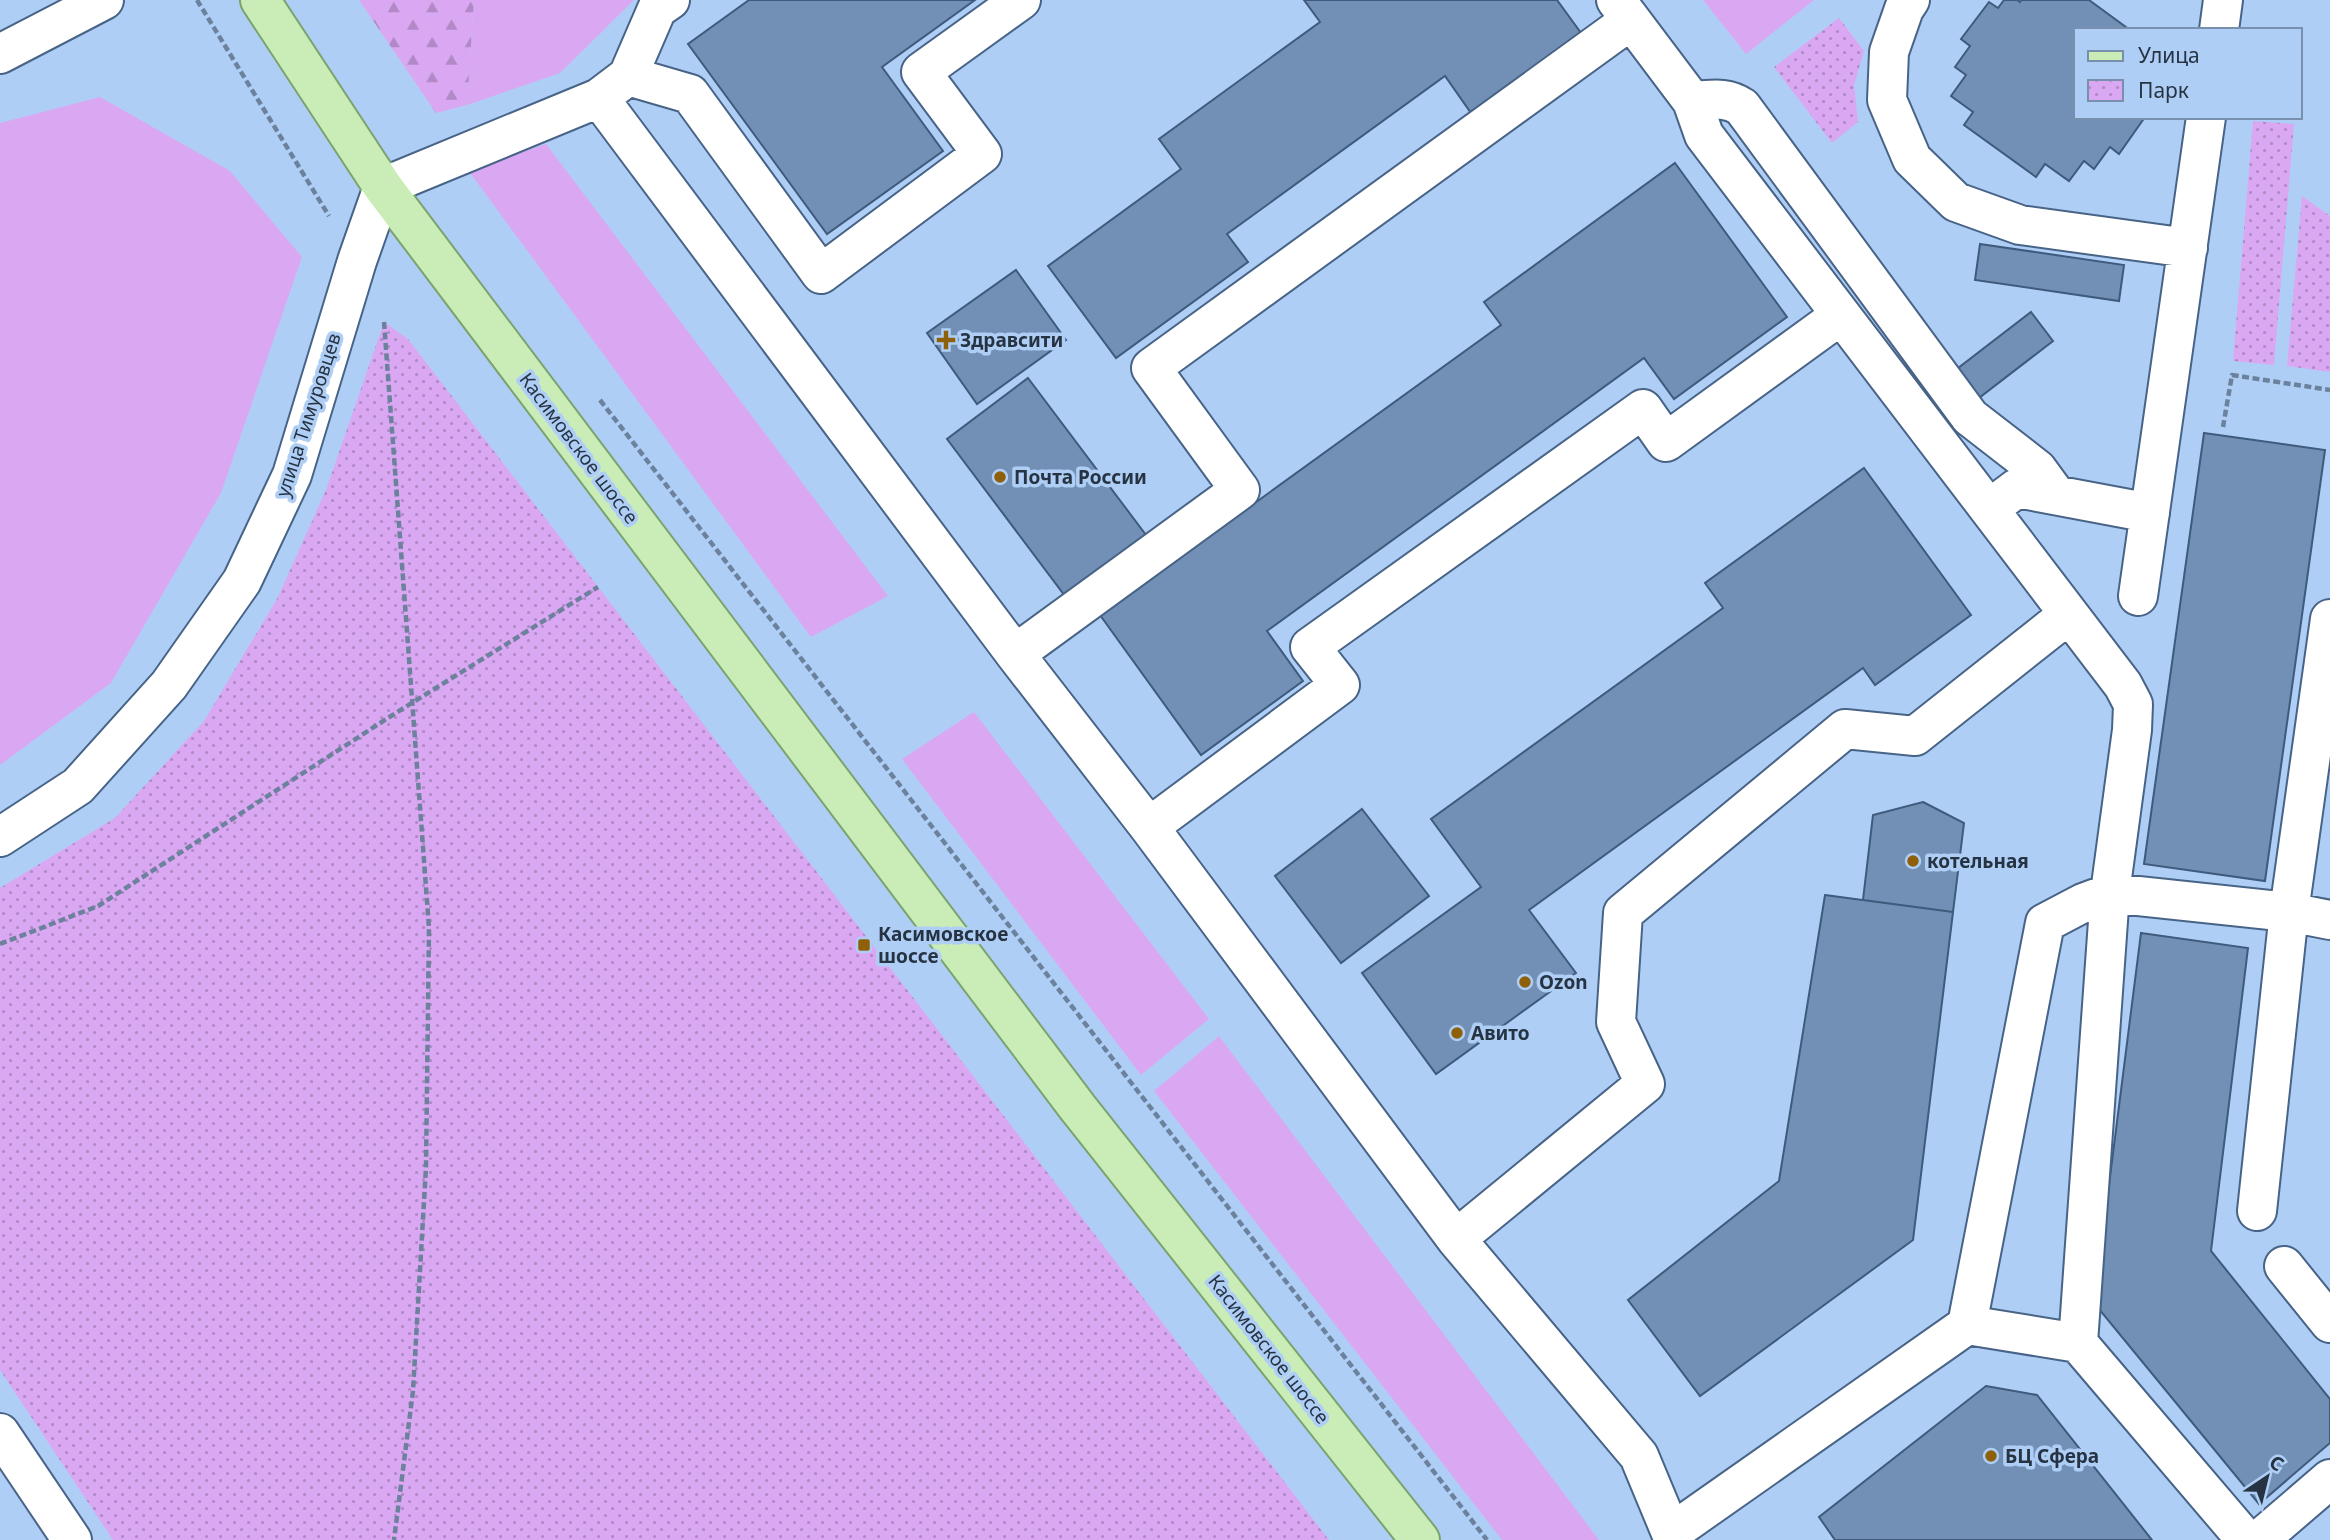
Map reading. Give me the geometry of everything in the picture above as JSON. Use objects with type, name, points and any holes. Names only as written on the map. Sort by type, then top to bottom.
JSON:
[{"type":"main road","name":"Касимовское шоссе","points":[[260,0],[383,187],[1078,1108],[1420,1540]]},
{"type":"street","points":[[0,54],[104,0]]},
{"type":"street","points":[[613,87],[657,9],[670,0]]},
{"type":"street","points":[[383,187],[613,87],[690,94],[821,274],[982,154],[921,72],[1021,0]]},
{"type":"street","points":[[1910,0],[1904,9],[1889,52],[1887,100],[1912,159],[1956,202],[2020,225],[2188,248]]},
{"type":"street","points":[[2218,28],[2223,0]]},
{"type":"street","points":[[1015,654],[1240,490],[1151,368],[1623,10],[1692,101],[1704,135],[2123,685],[2133,704],[2132,730],[2110,893],[2078,1343]]},
{"type":"street","points":[[613,87],[1015,654],[1149,827],[1456,1239],[1639,1456],[1674,1536],[1967,1325],[2045,923],[2083,903],[2110,893],[2289,912],[2330,920]]},
{"type":"street","points":[[1692,101],[1724,98],[1742,107],[1970,417],[2037,469],[2056,495]]},
{"type":"street","points":[[2138,596],[2206,119]]},
{"type":"street","name":"улица Тимуровцев","points":[[0,837],[78,786],[169,685],[243,581],[292,475],[357,261],[383,187]]},
{"type":"street","points":[[1149,827],[1340,685],[1310,647],[1643,409],[1666,442],[1841,315]]},
{"type":"street","points":[[1989,509],[2017,488],[2150,513]]},
{"type":"street","points":[[1456,1239],[1645,1084],[1616,1022],[1623,913],[1846,729],[1915,736],[2069,614]]},
{"type":"street","points":[[2257,1211],[2289,912],[2330,619]]},
{"type":"street","points":[[2284,1266],[2330,1323]]},
{"type":"street","points":[[1967,1325],[2078,1343],[2246,1540]]},
{"type":"street","points":[[0,1433],[72,1540]]},
{"type":"street","points":[[2259,1540],[2330,1479]]},
{"type":"path","points":[[197,0],[357,261]]},
{"type":"path","points":[[384,322],[429,929],[426,1167],[413,1391],[394,1540]]},
{"type":"path","points":[[2223,427],[2232,375],[2330,390]]},
{"type":"path","points":[[595,392],[1487,1540]]},
{"type":"path","points":[[0,944],[98,906],[412,703],[598,587]]},
{"type":"green space","points":[[359,0],[474,0],[467,105],[436,113]]},
{"type":"green space","points":[[474,0],[634,0],[560,73],[467,105]]},
{"type":"green space","points":[[1703,0],[1814,0],[1746,54]]},
{"type":"green space","points":[[1839,18],[1864,51],[1854,85],[1858,122],[1832,143],[1774,67]]},
{"type":"green space","points":[[100,97],[230,171],[302,257],[221,493],[111,683],[0,765],[0,123]]},
{"type":"green space","points":[[2253,121],[2294,124],[2274,365],[2233,361]]},
{"type":"green space","points":[[546,144],[888,596],[811,637],[468,170]]},
{"type":"green space","points":[[2302,196],[2330,216],[2330,372],[2287,366]]},
{"type":"green space","points":[[384,322],[408,339],[1329,1540],[113,1540],[0,1370],[0,888],[115,818],[204,721],[277,599],[326,490]]},
{"type":"green space","points":[[974,712],[1209,1019],[1141,1075],[902,759]]},
{"type":"green space","points":[[1219,1036],[1599,1540],[1502,1540],[1154,1091]]},
{"type":"building","points":[[749,0],[975,0],[882,67],[943,151],[827,234],[688,44]]},
{"type":"building","points":[[1304,0],[1557,0],[1581,33],[1471,113],[1445,76],[1227,234],[1248,262],[1116,358],[1048,266],[1181,169],[1159,139],[1320,22]]},
{"type":"building","points":[[2004,0],[2089,0],[2127,28],[2074,28],[2074,119],[2144,119],[2119,154],[2110,147],[2094,169],[2084,161],[2069,181],[2045,164],[2036,177],[1964,125],[1973,112],[1951,96],[1966,75],[1955,67],[1970,46],[1961,39],[1989,2],[1998,8]]},
{"type":"building","points":[[1675,163],[1787,317],[1674,399],[1644,358],[1267,631],[1303,681],[1201,755],[1100,615],[1501,325],[1484,302]]},
{"type":"building","points":[[1980,244],[2124,265],[2119,301],[1975,280]]},
{"type":"building","points":[[1016,270],[1066,340],[977,404],[927,333]]},
{"type":"building","points":[[2031,312],[2053,341],[1975,401],[1953,372]]},
{"type":"building","points":[[1028,378],[1146,535],[1065,596],[947,439]]},
{"type":"building","points":[[2204,433],[2325,450],[2265,881],[2144,864]]},
{"type":"building","points":[[1864,468],[1971,615],[1875,685],[1863,668],[1529,910],[1576,973],[1436,1074],[1362,973],[1481,887],[1431,819],[1723,608],[1705,583]]},
{"type":"building","name":"котельная","points":[[1923,802],[1964,823],[1953,912],[1863,900],[1873,815]]},
{"type":"building","points":[[1362,809],[1429,896],[1341,963],[1275,876]]},
{"type":"building","points":[[1825,895],[1953,912],[1913,1240],[1700,1396],[1628,1300],[1779,1181]]},
{"type":"building","points":[[2141,933],[2248,948],[2211,1251],[2330,1399],[2330,1443],[2259,1504],[2094,1303]]},
{"type":"building","name":"БЦ Сфера","points":[[1986,1386],[2037,1395],[2152,1540],[1835,1540],[1819,1517]]},
{"type":"place","name":"Здравсити","points":[[946,340]]},
{"type":"place","name":"Почта России","points":[[1000,477]]},
{"type":"place","name":"котельная","points":[[1913,861]]},
{"type":"place","name":"Касимовское шоссе","points":[[864,945]]},
{"type":"place","name":"Ozon","points":[[1525,982]]},
{"type":"place","name":"Авито","points":[[1457,1033]]},
{"type":"place","name":"БЦ Сфера","points":[[1991,1456]]}]
